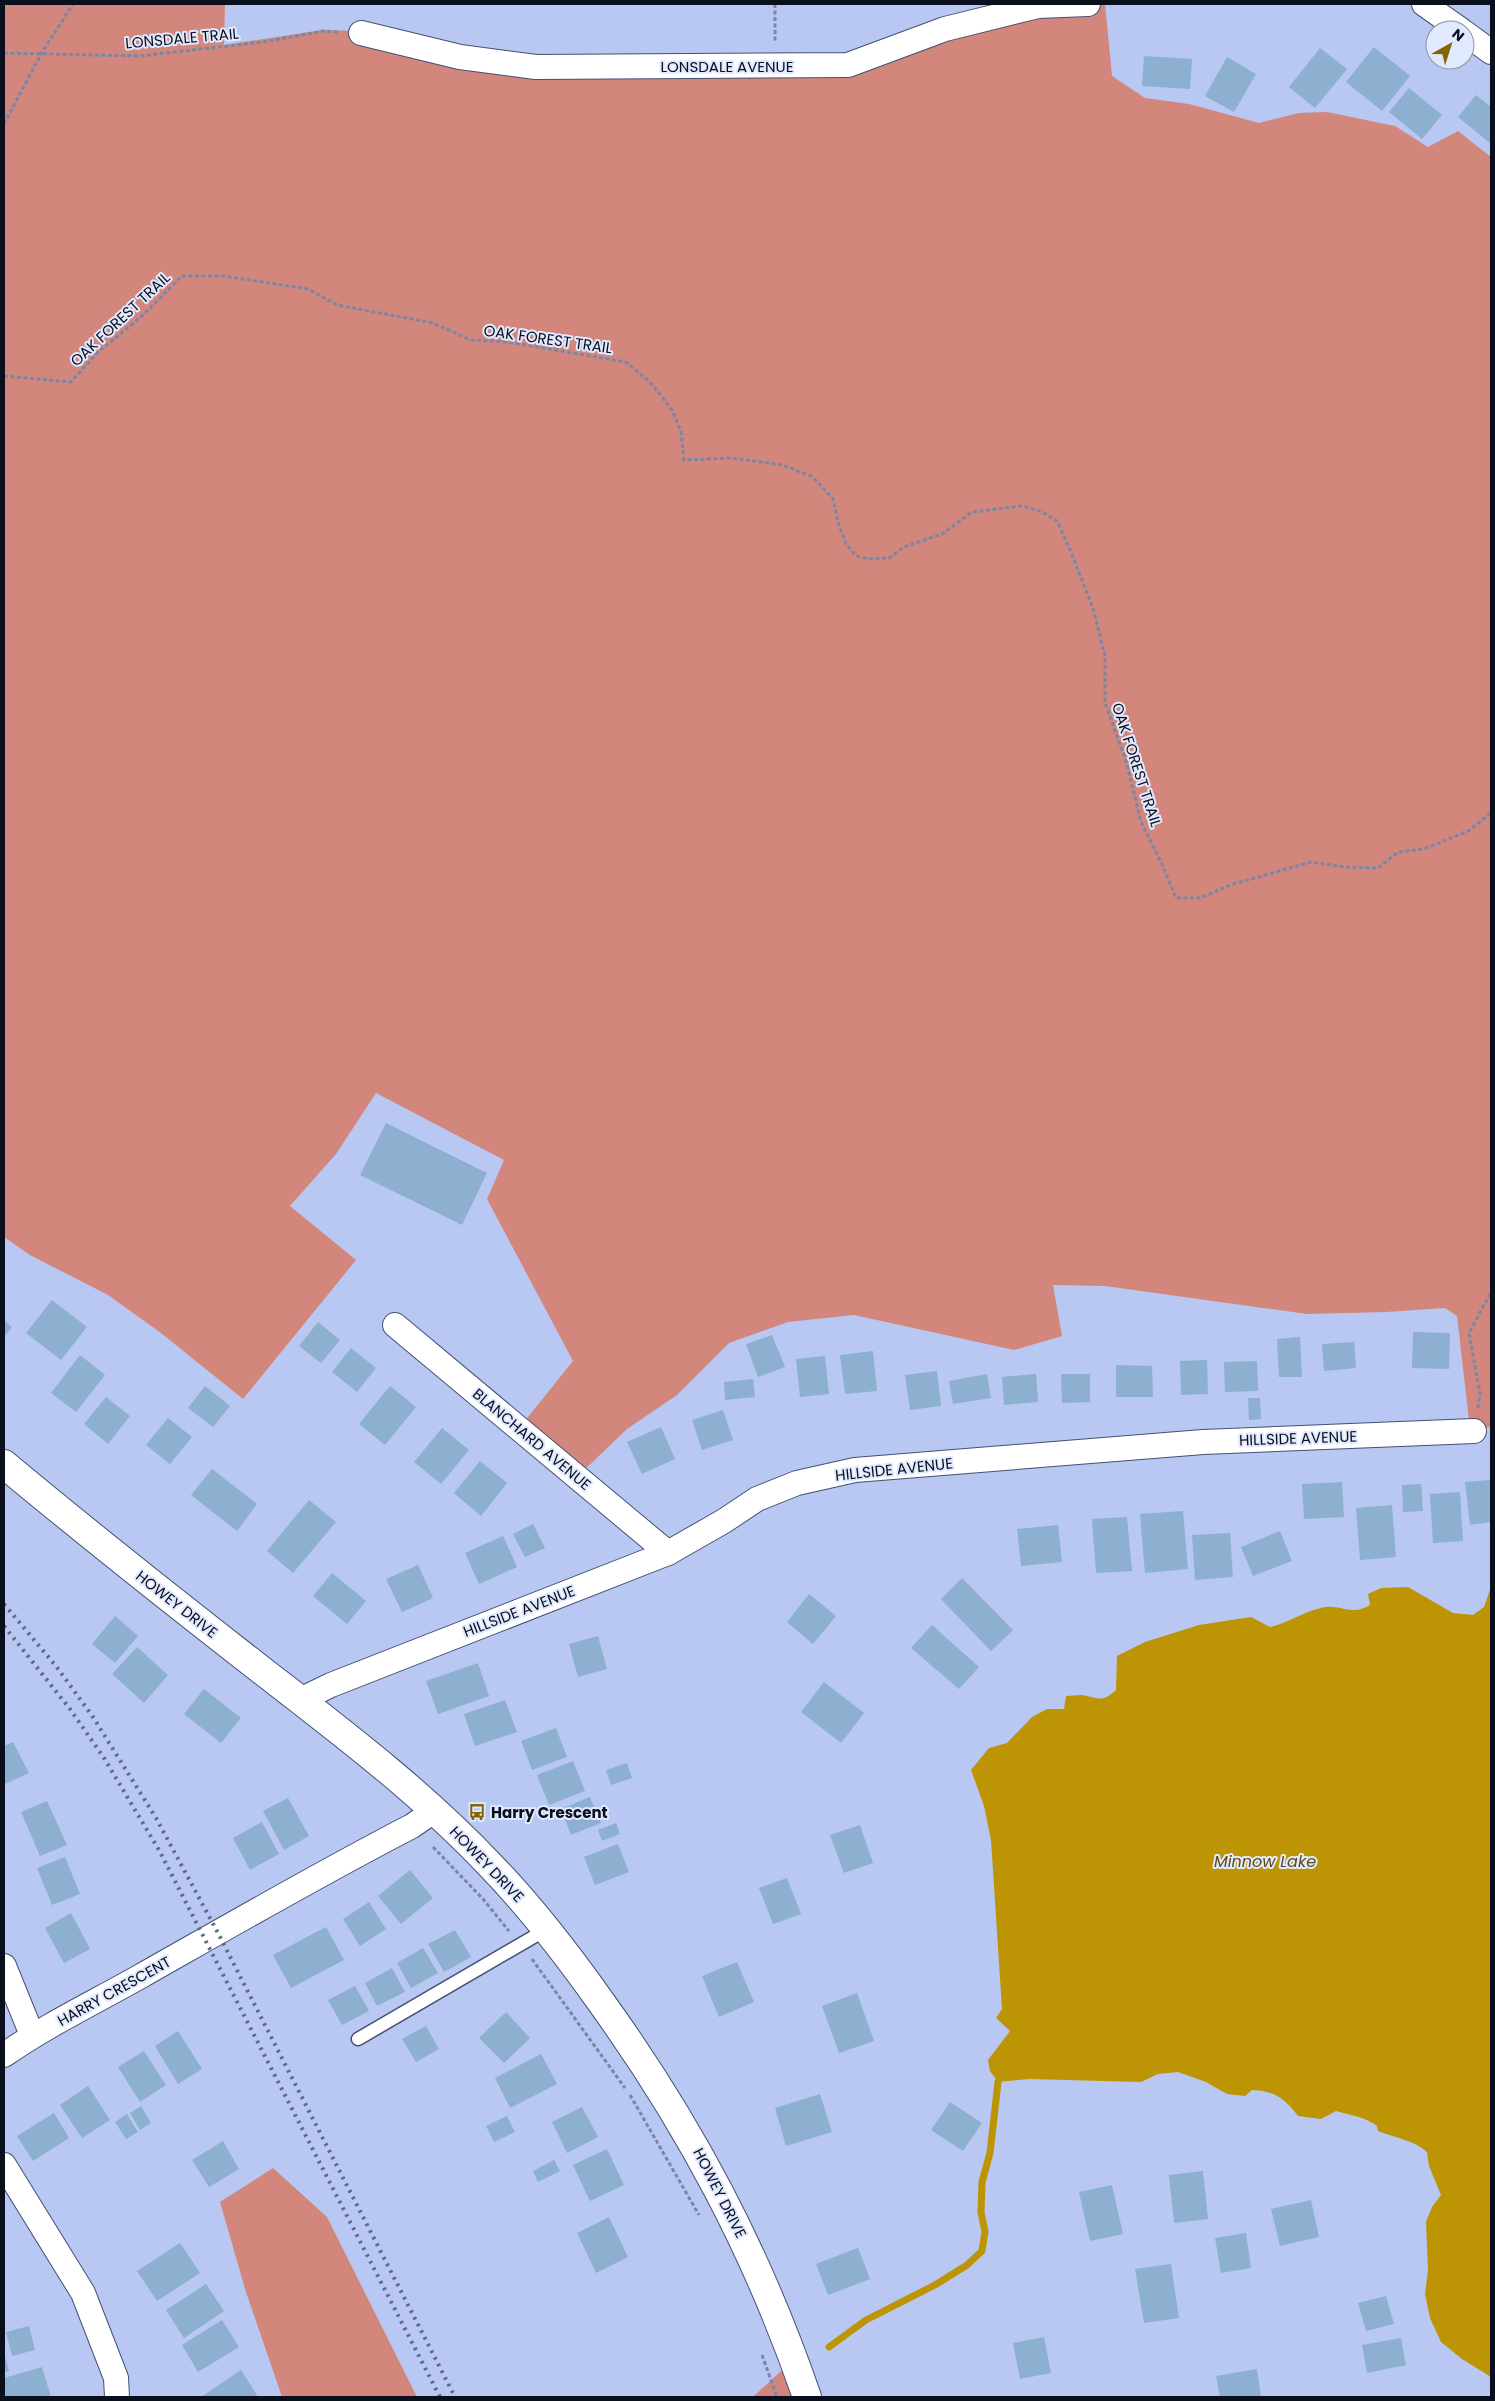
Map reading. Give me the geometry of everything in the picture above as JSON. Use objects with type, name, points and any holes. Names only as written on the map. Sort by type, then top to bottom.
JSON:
[{"type":"main road","name":"HOWEY DRIVE","points":[[4,1464],[109,1551],[365,1750],[435,1810],[490,1864],[547,1929],[616,2023],[678,2116],[705,2162],[761,2276],[807,2397]]},
{"type":"street","name":"LONSDALE AVENUE","points":[[361,32],[460,57],[536,67],[848,65],[945,29],[1038,6],[1088,4]]},
{"type":"street","points":[[1424,4],[1447,20]]},
{"type":"street","points":[[1475,40],[1491,52]]},
{"type":"street","name":"BLANCHARD AVENUE","points":[[395,1326],[668,1553]]},
{"type":"street","name":"HILLSIDE AVENUE","points":[[300,1700],[331,1685],[668,1553],[724,1521],[757,1499],[797,1482],[855,1470],[1203,1442],[1474,1431]]},
{"type":"street","name":"HARRY CRESCENT","points":[[4,2056],[32,2035],[76,2013],[412,1826],[435,1810]]},
{"type":"street","points":[[4,1966],[32,2035]]},
{"type":"street","points":[[4,2165],[83,2293],[116,2378],[117,2397]]},
{"type":"lane","points":[[358,2039],[521,1946],[547,1929]]},
{"type":"path","points":[[4,124],[41,54],[73,4]]},
{"type":"path","points":[[775,4],[775,26]]},
{"type":"path","name":"LONSDALE TRAIL","points":[[4,53],[140,56],[263,42],[324,31],[361,32]]},
{"type":"path","name":"OAK FOREST TRAIL","points":[[4,376],[71,382],[98,352],[141,317],[182,276],[223,276],[308,289],[337,305],[433,323],[471,340],[508,342],[626,362],[651,383],[672,410],[680,431],[684,460],[731,458],[783,465],[813,477],[833,499],[838,522],[846,544],[856,556],[870,559],[889,558],[904,546],[942,534],[972,512],[1023,506],[1042,512],[1057,521],[1093,608],[1105,656],[1105,703],[1126,761],[1141,822],[1162,864],[1176,898],[1200,898],[1234,884],[1312,862],[1345,867],[1378,868],[1398,852],[1424,849],[1468,831],[1491,813]]},
{"type":"path","points":[[1474,1431],[1480,1394],[1469,1333],[1491,1292]]},
{"type":"path","points":[[412,1826],[483,1899],[543,1972],[628,2090],[700,2217]]},
{"type":"path","points":[[760,2351],[777,2397]]},
{"type":"shaded area","points":[[4,4],[225,4],[224,45],[322,30],[358,31],[460,56],[849,64],[1046,4],[1105,4],[1112,76],[1145,98],[1189,104],[1259,123],[1299,113],[1327,112],[1395,126],[1428,147],[1458,131],[1491,157],[1491,1427],[1470,1429],[1457,1316],[1445,1308],[1307,1314],[1105,1286],[1053,1285],[1062,1336],[1014,1350],[854,1315],[788,1322],[729,1343],[677,1395],[627,1429],[579,1475],[520,1427],[573,1361],[487,1199],[504,1160],[376,1093],[336,1154],[290,1206],[356,1260],[243,1399],[161,1333],[108,1295],[30,1255],[4,1237]]},
{"type":"shaded area","points":[[273,2168],[327,2217],[417,2397],[282,2397],[246,2292],[220,2202]]},
{"type":"shaded area","points":[[795,2358],[809,2397],[753,2397]]},
{"type":"water","name":"Minnow Lake","points":[[1408,1587],[1453,1613],[1473,1615],[1484,1607],[1491,1587],[1491,2377],[1462,2359],[1441,2342],[1430,2318],[1425,2294],[1428,2270],[1426,2222],[1432,2207],[1441,2195],[1429,2166],[1427,2152],[1422,2148],[1378,2131],[1377,2126],[1368,2120],[1336,2111],[1321,2119],[1298,2116],[1288,2104],[1273,2094],[1252,2090],[1245,2096],[1227,2094],[1206,2082],[1178,2072],[1158,2074],[1141,2082],[1029,2079],[998,2082],[990,2071],[988,2060],[1010,2031],[996,2018],[1002,2009],[991,1840],[984,1806],[971,1770],[989,1748],[1007,1743],[1032,1717],[1047,1709],[1064,1709],[1066,1696],[1082,1695],[1100,1699],[1107,1697],[1116,1690],[1117,1656],[1145,1642],[1199,1625],[1251,1617],[1270,1627],[1321,1608],[1334,1607],[1357,1610],[1370,1605],[1368,1594],[1381,1588]]},
{"type":"building","points":[[1374,47],[1410,76],[1382,111],[1346,82]]},
{"type":"building","points":[[1320,48],[1347,69],[1315,108],[1289,87]]},
{"type":"building","points":[[1144,56],[1192,59],[1190,89],[1142,86]]},
{"type":"building","points":[[1227,57],[1256,74],[1234,112],[1205,96]]},
{"type":"building","points":[[1409,88],[1442,115],[1422,139],[1389,112]]},
{"type":"building","points":[[1476,95],[1491,107],[1491,144],[1458,117]]},
{"type":"building","points":[[386,1123],[487,1173],[462,1225],[360,1175]]},
{"type":"building","points":[[52,1300],[87,1327],[61,1360],[26,1333]]},
{"type":"building","points":[[4,1320],[12,1327],[4,1337]]},
{"type":"building","points":[[318,1322],[340,1340],[321,1363],[299,1346]]},
{"type":"building","points":[[1413,1332],[1450,1333],[1449,1369],[1412,1368]]},
{"type":"building","points":[[772,1335],[785,1367],[758,1377],[746,1344]]},
{"type":"building","points":[[1300,1337],[1302,1377],[1279,1377],[1277,1339]]},
{"type":"building","points":[[1354,1342],[1356,1368],[1324,1371],[1322,1344]]},
{"type":"building","points":[[351,1348],[376,1368],[357,1392],[332,1372]]},
{"type":"building","points":[[873,1351],[877,1391],[845,1394],[840,1355]]},
{"type":"building","points":[[80,1355],[105,1375],[76,1412],[51,1393]]},
{"type":"building","points":[[825,1356],[829,1394],[800,1397],[796,1359]]},
{"type":"building","points":[[1207,1360],[1208,1394],[1181,1395],[1180,1361]]},
{"type":"building","points":[[1257,1361],[1258,1391],[1225,1392],[1224,1362]]},
{"type":"building","points":[[1116,1365],[1152,1366],[1153,1397],[1116,1397]]},
{"type":"building","points":[[937,1371],[941,1406],[910,1410],[905,1375]]},
{"type":"building","points":[[987,1374],[991,1398],[953,1404],[949,1381]]},
{"type":"building","points":[[1036,1374],[1038,1402],[1004,1405],[1002,1377]]},
{"type":"building","points":[[1061,1374],[1090,1374],[1090,1402],[1062,1403]]},
{"type":"building","points":[[753,1379],[755,1397],[725,1400],[724,1382]]},
{"type":"building","points":[[205,1386],[230,1406],[213,1427],[188,1408]]},
{"type":"building","points":[[390,1386],[416,1407],[385,1445],[359,1424]]},
{"type":"building","points":[[106,1397],[130,1416],[108,1444],[84,1424]]},
{"type":"building","points":[[1248,1398],[1260,1398],[1261,1419],[1249,1420]]},
{"type":"building","points":[[723,1410],[733,1440],[702,1450],[692,1420]]},
{"type":"building","points":[[168,1418],[192,1437],[170,1464],[146,1445]]},
{"type":"building","points":[[661,1427],[675,1459],[642,1474],[627,1442]]},
{"type":"building","points":[[442,1428],[469,1450],[441,1484],[414,1462]]},
{"type":"building","points":[[480,1461],[507,1483],[481,1516],[454,1493]]},
{"type":"building","points":[[212,1469],[257,1504],[237,1531],[191,1495]]},
{"type":"building","points":[[1491,1480],[1491,1522],[1470,1525],[1465,1482]]},
{"type":"building","points":[[1342,1482],[1344,1517],[1304,1519],[1302,1484]]},
{"type":"building","points":[[1421,1484],[1423,1511],[1403,1512],[1402,1485]]},
{"type":"building","points":[[1460,1492],[1463,1541],[1433,1543],[1430,1494]]},
{"type":"building","points":[[309,1500],[336,1522],[293,1573],[267,1551]]},
{"type":"building","points":[[1392,1505],[1396,1557],[1360,1560],[1356,1508]]},
{"type":"building","points":[[1183,1511],[1188,1569],[1145,1573],[1140,1514]]},
{"type":"building","points":[[1127,1517],[1132,1571],[1096,1573],[1092,1519]]},
{"type":"building","points":[[533,1524],[545,1548],[525,1557],[513,1534]]},
{"type":"building","points":[[1058,1525],[1062,1562],[1021,1566],[1017,1529]]},
{"type":"building","points":[[1280,1531],[1292,1561],[1253,1576],[1241,1547]]},
{"type":"building","points":[[1230,1533],[1233,1577],[1195,1580],[1192,1535]]},
{"type":"building","points":[[503,1536],[517,1567],[479,1584],[465,1553]]},
{"type":"building","points":[[418,1565],[433,1598],[402,1612],[386,1579]]},
{"type":"building","points":[[332,1573],[366,1601],[347,1624],[313,1596]]},
{"type":"building","points":[[962,1578],[1013,1630],[991,1651],[941,1599]]},
{"type":"building","points":[[809,1594],[836,1616],[813,1644],[787,1622]]},
{"type":"building","points":[[115,1616],[138,1636],[115,1663],[92,1644]]},
{"type":"building","points":[[932,1625],[979,1667],[959,1689],[911,1648]]},
{"type":"building","points":[[598,1636],[607,1669],[578,1677],[569,1644]]},
{"type":"building","points":[[137,1647],[168,1675],[144,1703],[112,1674]]},
{"type":"building","points":[[478,1663],[489,1696],[438,1714],[426,1681]]},
{"type":"building","points":[[824,1682],[864,1713],[841,1743],[801,1712]]},
{"type":"building","points":[[204,1689],[241,1718],[221,1743],[184,1714]]},
{"type":"building","points":[[505,1700],[517,1732],[475,1746],[464,1714]]},
{"type":"building","points":[[556,1728],[567,1757],[532,1770],[521,1741]]},
{"type":"building","points":[[13,1742],[29,1773],[5,1784],[4,1746]]},
{"type":"building","points":[[573,1761],[585,1791],[549,1805],[537,1775]]},
{"type":"building","points":[[627,1763],[632,1778],[611,1785],[606,1770]]},
{"type":"building","points":[[590,1797],[601,1823],[571,1835],[561,1809]]},
{"type":"building","points":[[288,1798],[309,1836],[284,1850],[263,1811]]},
{"type":"building","points":[[47,1801],[67,1845],[40,1856],[21,1812]]},
{"type":"building","points":[[262,1822],[279,1854],[250,1870],[233,1838]]},
{"type":"building","points":[[616,1823],[620,1834],[602,1841],[598,1830]]},
{"type":"building","points":[[860,1825],[873,1863],[844,1873],[830,1835]]},
{"type":"building","points":[[618,1844],[629,1872],[595,1885],[584,1857]]},
{"type":"building","points":[[65,1857],[80,1894],[52,1905],[37,1868]]},
{"type":"building","points":[[410,1870],[433,1898],[401,1924],[378,1896]]},
{"type":"building","points":[[787,1878],[801,1914],[773,1924],[759,1888]]},
{"type":"building","points":[[369,1902],[386,1929],[360,1946],[343,1919]]},
{"type":"building","points":[[71,1913],[90,1949],[64,1963],[45,1928]]},
{"type":"building","points":[[326,1927],[344,1960],[291,1988],[273,1955]]},
{"type":"building","points":[[455,1930],[471,1957],[444,1972],[428,1944]]},
{"type":"building","points":[[423,1948],[438,1973],[411,1988],[397,1963]]},
{"type":"building","points":[[737,1962],[754,2002],[719,2017],[702,1976]]},
{"type":"building","points":[[392,1968],[405,1992],[377,2006],[365,1983]]},
{"type":"building","points":[[355,1986],[369,2011],[342,2025],[328,2000]]},
{"type":"building","points":[[857,1993],[874,2041],[839,2053],[822,2006]]},
{"type":"building","points":[[506,2012],[530,2038],[504,2063],[479,2038]]},
{"type":"building","points":[[426,2026],[439,2049],[416,2062],[402,2039]]},
{"type":"building","points":[[178,2031],[202,2069],[178,2084],[155,2046]]},
{"type":"building","points":[[144,2051],[166,2085],[140,2102],[118,2067]]},
{"type":"building","points":[[541,2054],[557,2084],[510,2108],[495,2078]]},
{"type":"building","points":[[88,2086],[110,2120],[82,2138],[60,2105]]},
{"type":"building","points":[[820,2094],[832,2132],[786,2146],[775,2108]]},
{"type":"building","points":[[950,2102],[982,2123],[963,2151],[931,2130]]},
{"type":"building","points":[[141,2106],[151,2123],[140,2130],[130,2113]]},
{"type":"building","points":[[582,2107],[598,2137],[567,2153],[552,2122]]},
{"type":"building","points":[[54,2113],[69,2138],[33,2161],[17,2136]]},
{"type":"building","points":[[127,2114],[138,2132],[126,2139],[115,2122]]},
{"type":"building","points":[[507,2116],[515,2132],[494,2142],[486,2126]]},
{"type":"building","points":[[223,2141],[239,2169],[209,2187],[192,2160]]},
{"type":"building","points":[[607,2149],[624,2185],[590,2201],[573,2165]]},
{"type":"building","points":[[554,2160],[560,2171],[538,2182],[533,2171]]},
{"type":"building","points":[[1203,2171],[1208,2219],[1174,2223],[1169,2175]]},
{"type":"building","points":[[1112,2185],[1123,2234],[1090,2241],[1079,2192]]},
{"type":"building","points":[[1311,2200],[1319,2237],[1280,2246],[1271,2209]]},
{"type":"building","points":[[609,2217],[628,2257],[596,2273],[577,2233]]},
{"type":"building","points":[[1246,2233],[1251,2268],[1221,2273],[1215,2238]]},
{"type":"building","points":[[180,2243],[200,2273],[157,2301],[137,2271]]},
{"type":"building","points":[[858,2248],[870,2279],[828,2295],[816,2264]]},
{"type":"building","points":[[1171,2264],[1179,2318],[1144,2323],[1135,2269]]},
{"type":"building","points":[[206,2284],[224,2311],[184,2338],[166,2310]]},
{"type":"building","points":[[1386,2296],[1394,2324],[1366,2331],[1358,2303]]},
{"type":"building","points":[[222,2320],[239,2347],[198,2372],[182,2345]]},
{"type":"building","points":[[29,2326],[35,2350],[12,2356],[6,2332]]},
{"type":"building","points":[[1044,2337],[1051,2373],[1020,2379],[1013,2343]]},
{"type":"building","points":[[1401,2338],[1406,2365],[1367,2373],[1362,2345]]},
{"type":"building","points":[[4,2353],[9,2371],[4,2372]]},
{"type":"building","points":[[42,2367],[51,2397],[4,2397],[4,2378]]},
{"type":"building","points":[[1257,2369],[1261,2397],[1220,2397],[1216,2376]]},
{"type":"building","points":[[241,2370],[258,2397],[201,2397]]},
{"type":"waterway","points":[[829,2347],[866,2320],[935,2285],[967,2265],[982,2251],[985,2232],[981,2212],[982,2182],[990,2153],[998,2082]]},
{"type":"railway","points":[[4,1604],[56,1666],[93,1717],[156,1818],[218,1933],[455,2397]]},
{"type":"railway","points":[[4,1626],[70,1709],[104,1758],[159,1850],[440,2397]]},
{"type":"place","name":"Harry Crescent","points":[[477,1812]]}]
